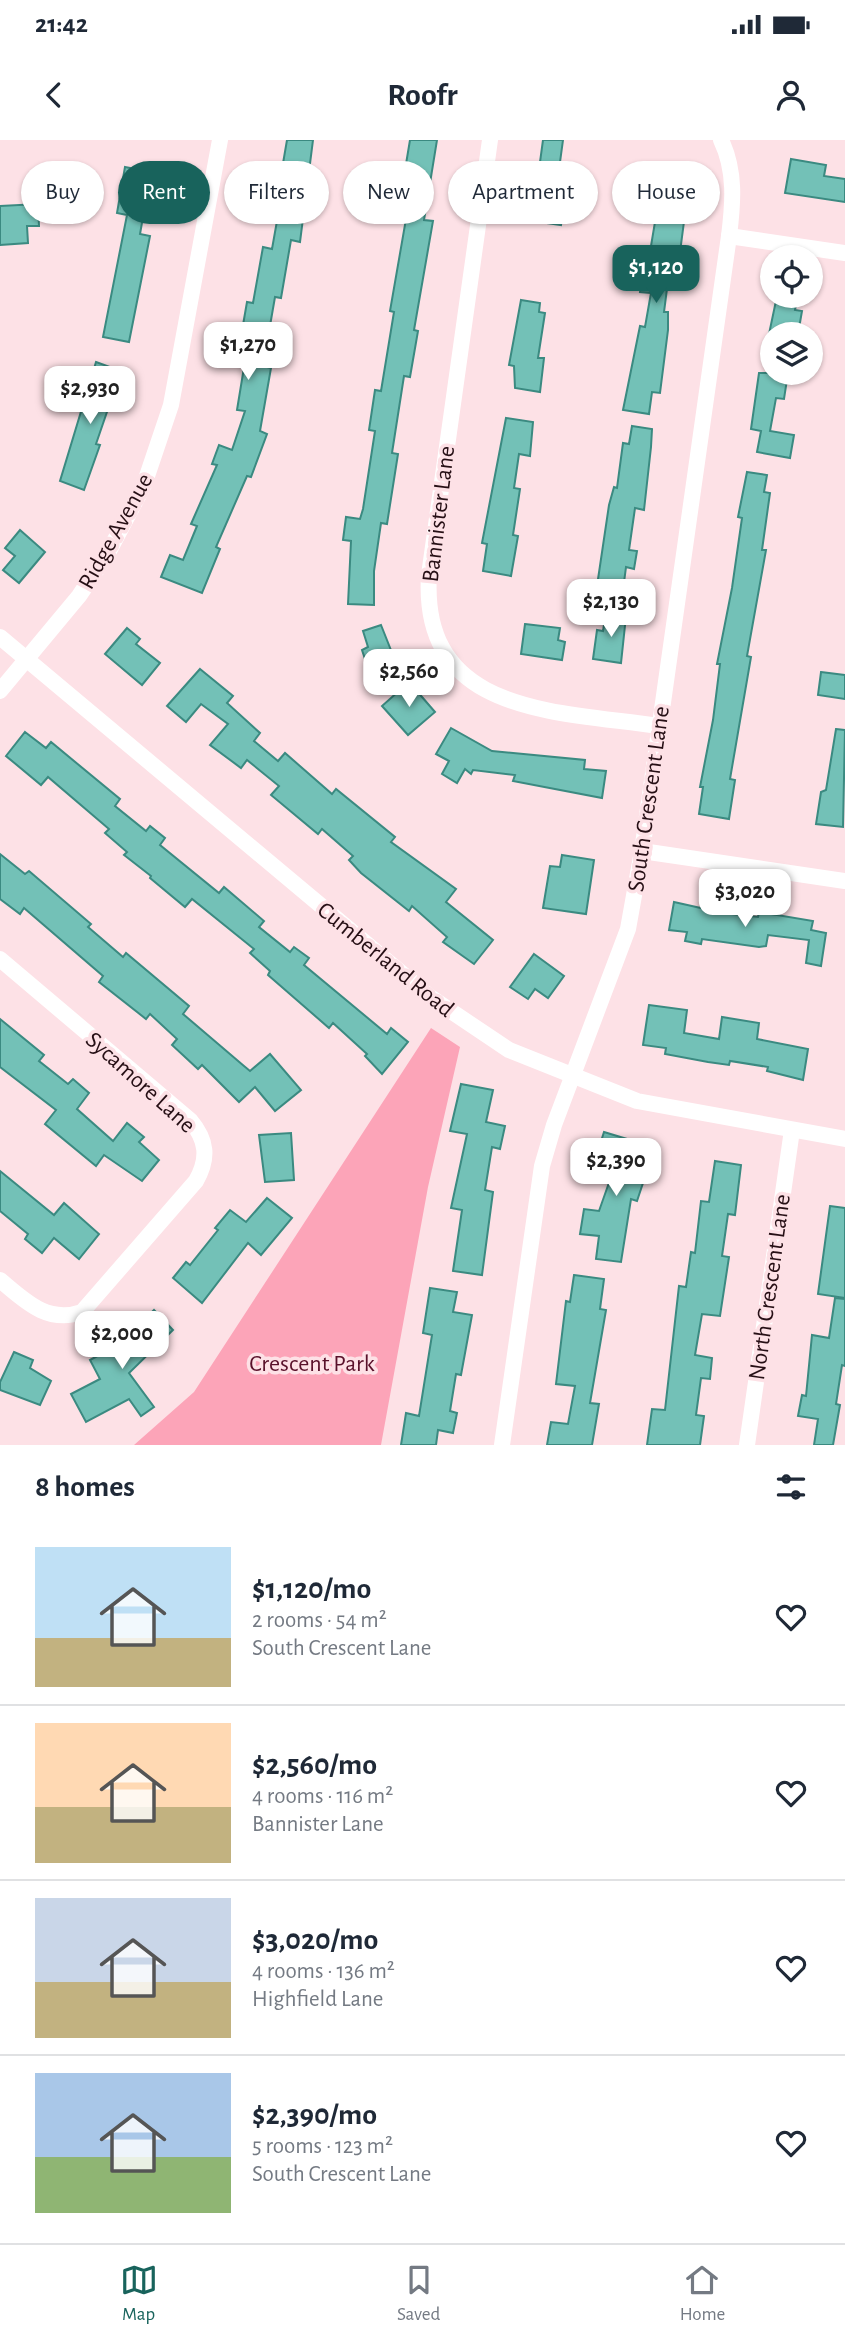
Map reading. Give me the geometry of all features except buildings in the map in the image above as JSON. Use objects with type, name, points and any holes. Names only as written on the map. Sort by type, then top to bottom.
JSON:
[{"type":"street","name":"Ridge Avenue","points":[[0,691],[79,596],[108,554],[132,510],[154,459],[176,382],[220,140]]},
{"type":"street","name":"Bannister Lane","points":[[490,140],[429,575],[429,610],[449,660],[475,685],[500,699],[528,707],[659,726]]},
{"type":"street","name":"South Crescent Lane","points":[[502,1445],[542,1166],[572,1077],[628,929],[642,851],[733,201],[731,171],[721,140]]},
{"type":"street","points":[[729,236],[845,253]]},
{"type":"street","name":"Cumberland Road","points":[[0,638],[430,997],[509,1050],[637,1101],[845,1139]]},
{"type":"street","points":[[642,851],[845,881]]},
{"type":"street","name":"Sycamore Lane","points":[[0,959],[190,1120],[205,1144],[205,1157],[196,1181],[82,1312],[69,1317],[42,1312],[0,1280]]},
{"type":"street","name":"North Crescent Lane","points":[[747,1445],[792,1130]]},
{"type":"green space","name":"Crescent Park","points":[[431,1028],[460,1047],[428,1187],[381,1445],[134,1445],[194,1392]]}]
